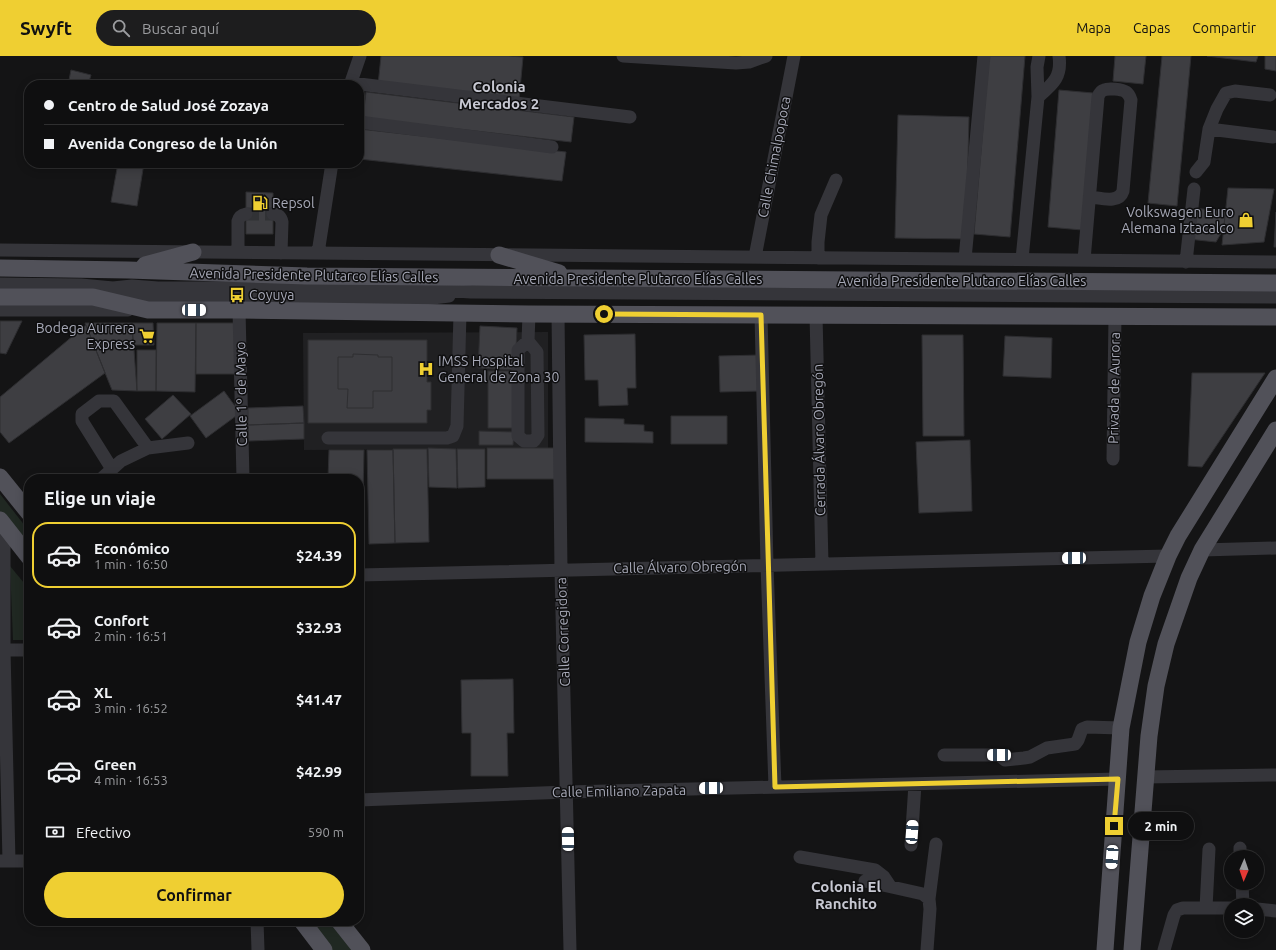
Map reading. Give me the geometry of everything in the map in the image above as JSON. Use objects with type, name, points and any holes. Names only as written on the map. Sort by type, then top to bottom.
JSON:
[{"type":"main road","points":[[128,270],[193,252]]},
{"type":"main road","points":[[499,255],[576,279]]},
{"type":"main road","name":"Avenida Presidente Plutarco Elías Calles","points":[[0,268],[111,269],[307,276],[1276,283]]},
{"type":"main road","points":[[0,297],[93,297],[148,310],[529,314],[1276,317]]},
{"type":"main road","points":[[1105,950],[1121,728],[1138,642],[1152,596],[1168,556],[1178,536],[1276,378]]},
{"type":"main road","points":[[1132,950],[1149,736],[1156,686],[1166,644],[1188,578],[1202,550],[1276,430]]},
{"type":"main road","points":[[1217,472],[1240,487]]},
{"type":"main road","points":[[0,477],[24,507]]},
{"type":"main road","points":[[2,523],[24,551]]},
{"type":"main road","points":[[306,926],[324,950]]},
{"type":"main road","points":[[343,926],[362,950]]},
{"type":"street","points":[[352,80],[360,56]]},
{"type":"street","points":[[624,56],[736,63],[749,62],[766,56]]},
{"type":"street","name":"Calle Chimalpopoca","points":[[755,257],[794,56]]},
{"type":"street","points":[[965,259],[984,56]]},
{"type":"street","points":[[1022,259],[1038,97],[1037,67],[1039,56]]},
{"type":"street","points":[[1038,97],[1054,83],[1058,76],[1059,56]]},
{"type":"street","points":[[364,86],[630,117]]},
{"type":"street","points":[[1084,260],[1099,93],[1103,90],[1127,92],[1131,100],[1122,195],[1119,198],[1114,199],[1090,197]]},
{"type":"street","points":[[1196,172],[1204,162],[1209,129],[1217,109],[1226,93],[1235,91],[1270,95]]},
{"type":"street","points":[[364,123],[552,148]]},
{"type":"street","points":[[1209,129],[1273,137]]},
{"type":"street","points":[[318,253],[331,168]]},
{"type":"street","points":[[818,258],[821,216],[836,180]]},
{"type":"street","points":[[1186,262],[1194,189]]},
{"type":"street","points":[[238,252],[238,221],[242,215],[246,214]]},
{"type":"street","points":[[273,214],[279,215],[282,222],[280,253]]},
{"type":"street","name":"Avenida Presidente Plutarco Elías Calles","points":[[0,250],[1276,262]]},
{"type":"street","points":[[0,284],[81,285],[113,288],[133,296],[156,300],[389,301],[424,299],[471,292],[1276,297]]},
{"type":"street","points":[[0,310],[148,310]]},
{"type":"street","name":"Calle 1º de Mayo","points":[[239,310],[243,474]]},
{"type":"street","points":[[328,438],[447,438],[453,436],[457,426],[460,313]]},
{"type":"street","points":[[528,341],[518,350],[518,436],[524,441],[534,441],[538,435],[538,352],[528,341],[529,314]]},
{"type":"street","name":"Calle Corregidora","points":[[558,314],[561,570],[570,950]]},
{"type":"street","points":[[761,315],[767,565],[775,787]]},
{"type":"street","name":"Cerrada Álvaro Obregón","points":[[816,315],[822,564]]},
{"type":"street","name":"Privada de Aurora","points":[[1113,459],[1115,316]]},
{"type":"street","points":[[112,469],[82,421],[82,414],[99,401],[114,401],[148,448]]},
{"type":"street","points":[[106,474],[121,461],[148,448],[188,443]]},
{"type":"street","points":[[2,523],[5,861],[24,861]]},
{"type":"street","points":[[1202,550],[1276,548]]},
{"type":"street","name":"Calle Álvaro Obregón","points":[[364,575],[1168,556]]},
{"type":"street","points":[[2,650],[24,650]]},
{"type":"street","points":[[944,754],[999,755],[1005,760],[1024,758],[1030,757],[1047,748],[1075,744],[1082,729],[1087,727],[1121,728]]},
{"type":"street","points":[[1004,781],[1005,760]]},
{"type":"street","points":[[1145,777],[1276,775]]},
{"type":"street","name":"Calle Emiliano Zapata","points":[[364,800],[567,792],[1118,779]]},
{"type":"street","points":[[911,845],[916,784]]},
{"type":"street","points":[[927,950],[930,909],[929,899],[936,844]]},
{"type":"street","points":[[1206,908],[1209,849]]},
{"type":"street","points":[[800,857],[876,870],[884,877],[890,886]]},
{"type":"street","points":[[865,881],[923,894],[929,899]]},
{"type":"street","points":[[1164,950],[1174,915],[1177,910],[1183,908],[1224,908]]},
{"type":"street","points":[[1264,910],[1276,911]]},
{"type":"street","points":[[257,926],[258,950]]},
{"type":"shaded area","name":"IMSS Hospital General de Zona 30","points":[[548,332],[548,448],[304,450],[303,333]]},
{"type":"shaded area","points":[[0,494],[24,525],[24,548],[0,517]]},
{"type":"shaded area","points":[[10,566],[24,583],[24,640],[13,640]]},
{"type":"shaded area","points":[[313,926],[337,926],[354,950],[330,950]]},
{"type":"building","points":[[381,56],[523,57],[519,100],[378,85]]},
{"type":"building","points":[[989,56],[1025,56],[1010,237],[974,234]]},
{"type":"building","points":[[1115,56],[1146,56],[1143,84],[1113,81]]},
{"type":"building","points":[[1162,56],[1191,56],[1177,206],[1148,203]]},
{"type":"building","points":[[1207,56],[1258,56],[1256,62]]},
{"type":"building","points":[[1265,56],[1276,56],[1276,71],[1265,69]]},
{"type":"building","points":[[71,70],[91,75],[90,80],[69,80]]},
{"type":"building","points":[[1059,90],[1093,93],[1082,230],[1048,227]]},
{"type":"building","points":[[366,92],[574,117],[571,142],[364,118]]},
{"type":"building","points":[[898,115],[969,117],[966,239],[895,238]]},
{"type":"building","points":[[364,130],[566,152],[562,181],[364,160]]},
{"type":"building","points":[[117,168],[143,168],[137,206],[111,202]]},
{"type":"building","name":"Volkswagen Euro Alemana Iztacalco","points":[[1228,188],[1274,189],[1264,242],[1222,245]]},
{"type":"building","name":"Repsol","points":[[246,192],[273,193],[273,234],[246,234]]},
{"type":"building","name":"Volkswagen Euro Alemana Iztacalco","points":[[1192,208],[1225,211],[1224,228],[1216,242],[1188,239]]},
{"type":"building","points":[[1276,212],[1276,247],[1274,247]]},
{"type":"building","points":[[0,321],[22,321],[6,354],[0,353]]},
{"type":"building","points":[[85,323],[132,323],[137,391],[112,390]]},
{"type":"building","points":[[132,323],[153,323],[154,345],[133,345]]},
{"type":"building","points":[[157,323],[196,323],[195,392],[156,391]]},
{"type":"building","points":[[196,323],[237,323],[237,374],[196,374]]},
{"type":"building","points":[[86,325],[105,373],[9,443],[0,432],[0,397]]},
{"type":"building","points":[[480,326],[517,328],[515,370],[478,368]]},
{"type":"building","points":[[635,334],[636,388],[627,388],[628,405],[599,406],[598,380],[585,380],[584,335]]},
{"type":"building","points":[[922,335],[963,335],[964,436],[923,436]]},
{"type":"building","points":[[1005,336],[1052,338],[1051,378],[1003,376]]},
{"type":"building","points":[[308,340],[427,340],[427,382],[431,382],[431,410],[427,410],[427,423],[308,423]]},
{"type":"building","points":[[137,350],[156,350],[156,391],[137,391]]},
{"type":"building","points":[[353,354],[392,357],[392,391],[373,391],[373,408],[347,408],[348,389],[338,389],[338,357],[353,357]]},
{"type":"building","points":[[760,355],[761,391],[720,392],[719,356]]},
{"type":"building","points":[[488,371],[515,371],[514,428],[488,428]]},
{"type":"building","points":[[1192,373],[1265,373],[1202,467],[1188,466]]},
{"type":"building","points":[[224,391],[240,413],[206,438],[190,416]]},
{"type":"building","points":[[173,395],[191,414],[162,439],[145,419]]},
{"type":"building","points":[[303,406],[304,423],[248,425],[248,408]]},
{"type":"building","points":[[671,416],[727,416],[727,444],[671,444]]},
{"type":"building","points":[[585,418],[624,419],[624,424],[644,425],[644,431],[653,432],[653,443],[585,442]]},
{"type":"building","points":[[304,423],[304,439],[249,441],[248,425]]},
{"type":"building","points":[[479,431],[514,432],[513,445],[479,445]]},
{"type":"building","points":[[970,440],[972,511],[919,513],[916,442]]},
{"type":"building","points":[[428,448],[456,449],[457,488],[429,487]]},
{"type":"building","points":[[487,448],[558,448],[558,479],[487,479]]},
{"type":"building","points":[[393,449],[427,449],[429,542],[395,543]]},
{"type":"building","points":[[457,449],[485,449],[485,487],[458,488]]},
{"type":"building","points":[[329,450],[364,450],[363,474],[328,474]]},
{"type":"building","points":[[367,450],[393,450],[395,543],[369,544]]},
{"type":"building","points":[[513,679],[514,733],[507,733],[508,776],[471,776],[471,733],[462,733],[461,680]]},
{"type":"tunnel","points":[[246,214],[273,214]]},
{"type":"place","name":"Repsol","points":[[260,203]]},
{"type":"place","name":"Volkswagen Euro Alemana Iztacalco","points":[[1246,220]]},
{"type":"place","name":"Coyuya","points":[[237,295]]},
{"type":"place","name":"Bodega Aurrera Express","points":[[147,336]]},
{"type":"place","name":"IMSS Hospital General de Zona 30","points":[[426,369]]},
{"type":"district","name":"Colonia Mercados 2","points":[[499,96]]},
{"type":"district","name":"Colonia El Ranchito","points":[[846,896]]},
{"type":"route","points":[[604,314],[761,315],[767,565],[775,787],[1118,779],[1114,826]]}]
